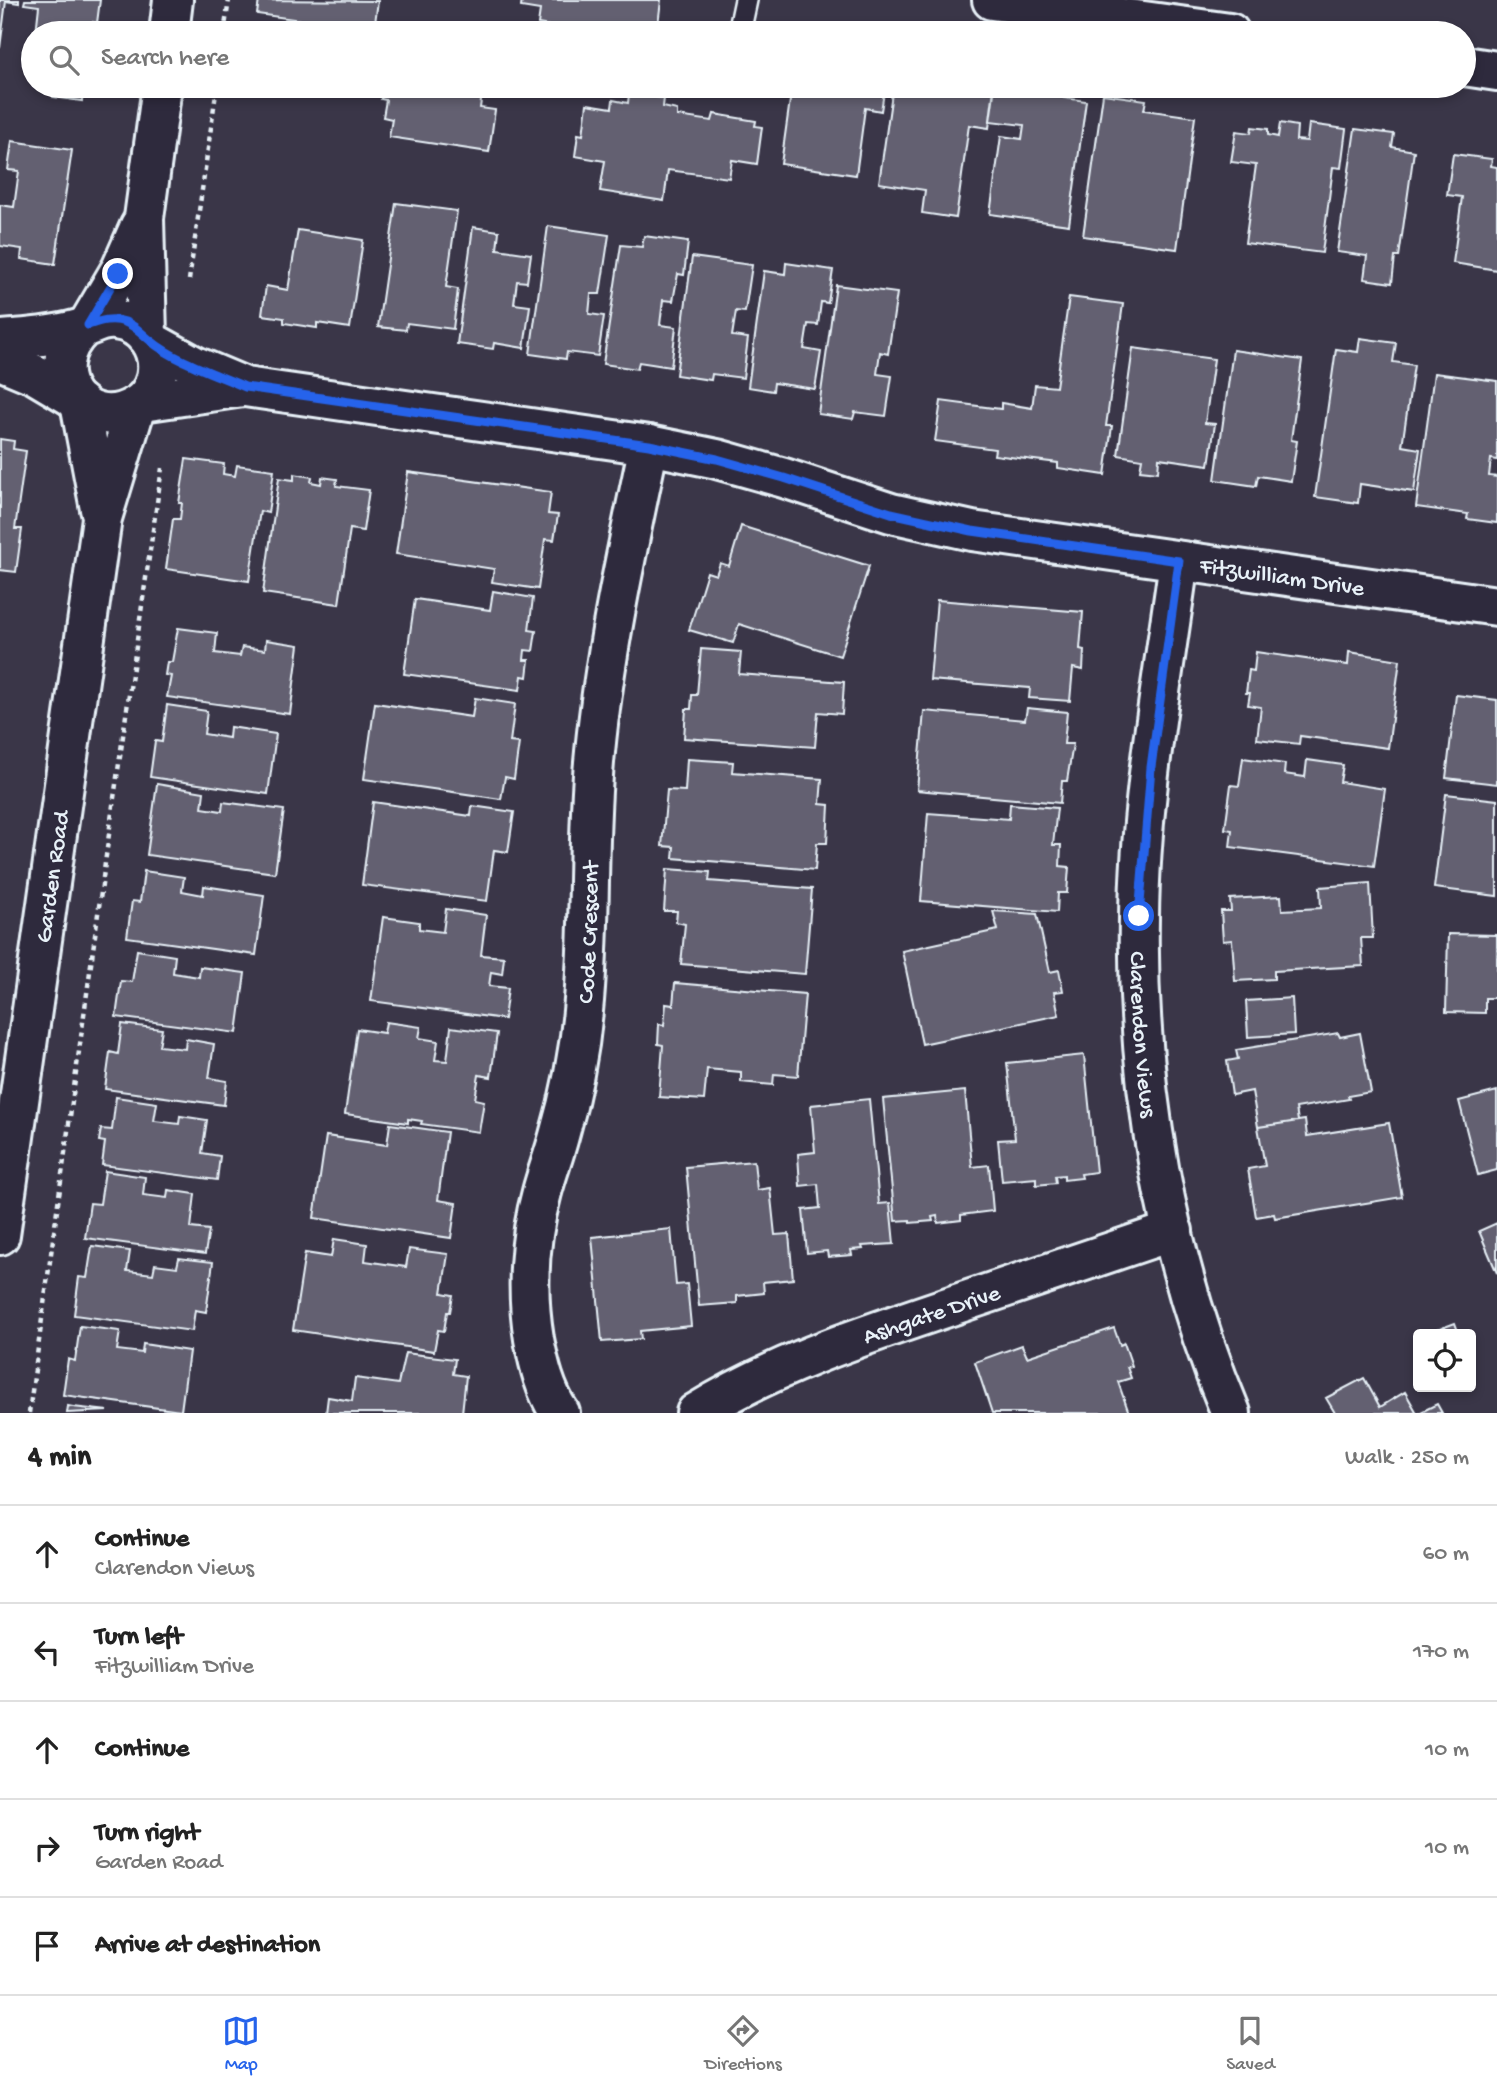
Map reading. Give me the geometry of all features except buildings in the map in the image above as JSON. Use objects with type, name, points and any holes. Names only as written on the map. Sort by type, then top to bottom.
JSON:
[{"type":"street","points":[[170,21],[173,0]]},
{"type":"street","points":[[992,0],[1143,21]]},
{"type":"street","points":[[1476,68],[1497,71]]},
{"type":"street","points":[[148,339],[144,218],[160,98]]},
{"type":"street","points":[[77,400],[66,383],[62,369],[65,354],[71,340],[85,327],[121,270],[144,218]]},
{"type":"street","points":[[0,340],[33,337],[113,319],[126,322],[148,339],[156,353],[156,380],[139,404],[122,413],[107,414],[93,411],[36,374],[0,360]]},
{"type":"street","name":"Fitzwilliam Drive","points":[[148,339],[195,366],[245,387],[649,445],[717,459],[891,513],[972,531],[1497,607]]},
{"type":"street","name":"Fitzwilliam Drive","points":[[139,404],[245,387]]},
{"type":"street","name":"Garden Road","points":[[77,400],[102,518]]},
{"type":"street","name":"Garden Road","points":[[0,1235],[102,518],[139,404]]},
{"type":"street","name":"Code Crescent","points":[[560,1413],[552,1401],[538,1363],[530,1316],[529,1273],[541,1194],[559,1137],[578,1054],[587,956],[587,886],[595,752],[614,621],[649,445]]},
{"type":"street","name":"Clarendon Views","points":[[1179,561],[1155,731],[1139,916],[1143,1053],[1158,1166],[1173,1231],[1196,1316],[1231,1413]]},
{"type":"street","name":"Ashgate Drive","points":[[696,1413],[723,1396],[788,1365],[864,1336],[1173,1231]]},
{"type":"lane","points":[[742,21],[746,0]]},
{"type":"path","points":[[226,21],[229,0]]},
{"type":"path","points":[[29,1413],[163,459]]},
{"type":"route","points":[[118,274],[88,325],[113,319],[126,322],[137,328],[150,341],[195,366],[245,387],[649,445],[717,459],[891,513],[972,531],[1179,561],[1151,767],[1139,916]]}]
